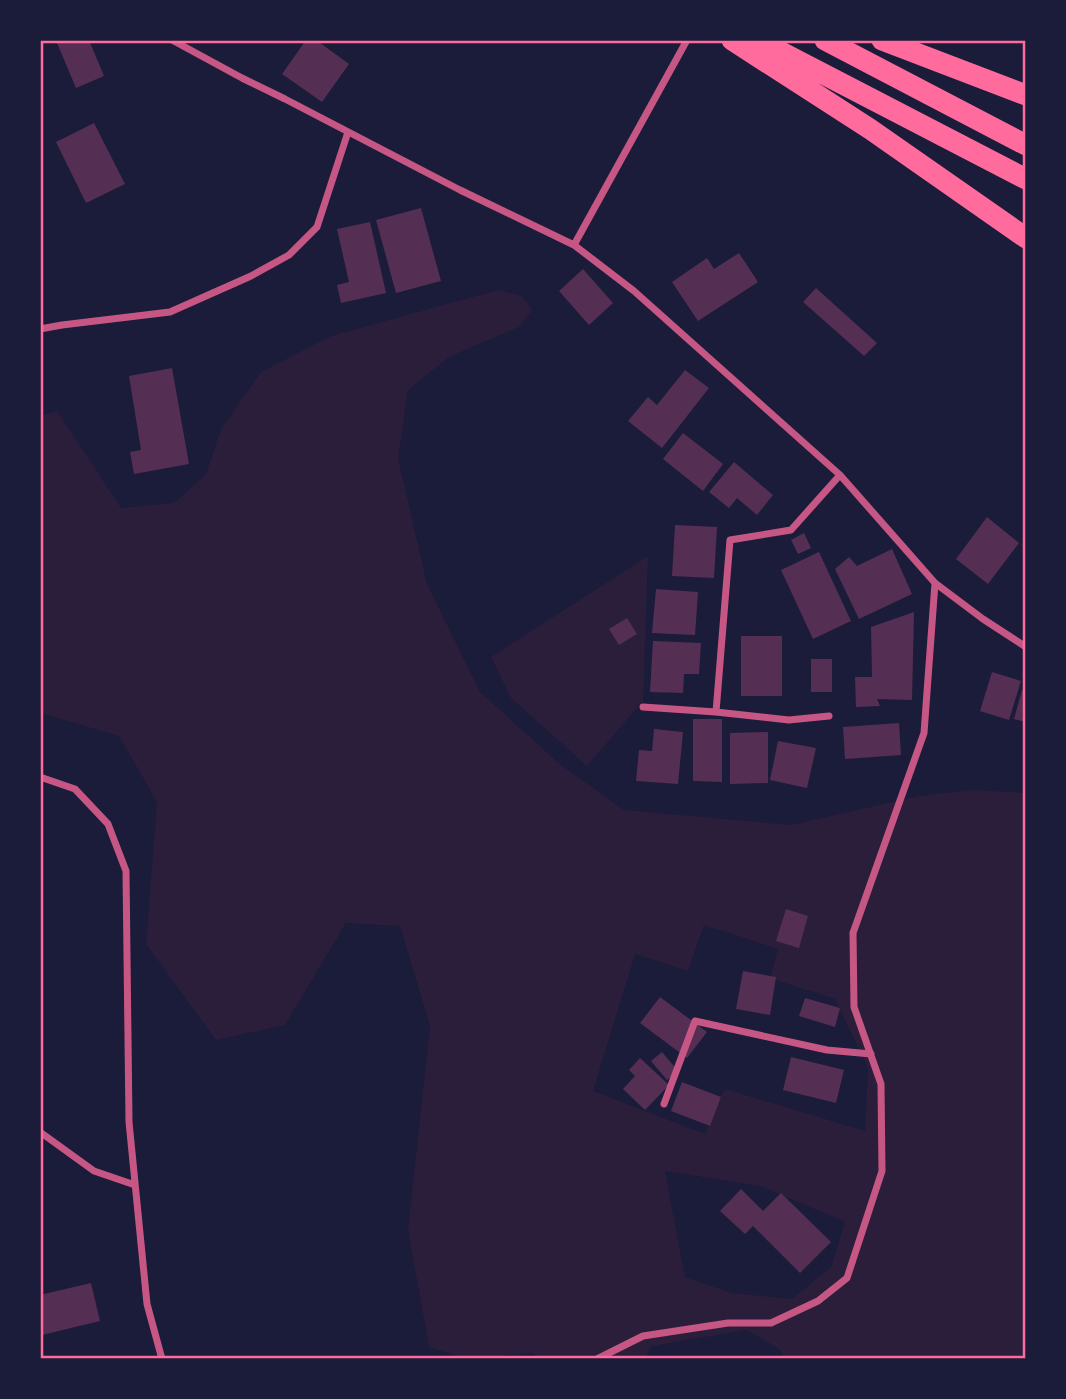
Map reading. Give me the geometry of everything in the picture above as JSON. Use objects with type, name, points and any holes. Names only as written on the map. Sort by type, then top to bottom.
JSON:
[{"type":"highway","points":[[732,40],[870,129],[1026,238]]},
{"type":"highway","points":[[758,40],[1026,179]]},
{"type":"highway","points":[[825,40],[1026,145]]},
{"type":"highway","points":[[882,40],[1026,95]]},
{"type":"street","points":[[172,40],[460,190],[574,245],[634,291],[840,475],[935,583],[1026,647]]},
{"type":"street","points":[[574,245],[687,40]]},
{"type":"street","points":[[40,329],[170,312],[251,276],[289,255],[317,227],[348,132]]},
{"type":"street","points":[[716,712],[730,540],[791,530],[840,475]]},
{"type":"street","points":[[597,1359],[643,1336],[728,1323],[771,1323],[818,1301],[847,1278],[882,1171],[881,1084],[854,1007],[853,933],[924,733],[935,583]]},
{"type":"street","points":[[643,707],[789,720],[829,716]]},
{"type":"street","points":[[40,777],[75,789],[108,824],[126,871],[129,1122],[147,1304],[162,1359]]},
{"type":"street","points":[[664,1104],[695,1021],[827,1050],[871,1054]]},
{"type":"street","points":[[40,1132],[94,1171],[135,1185]]},
{"type":"shaded area","points":[[498,290],[522,296],[532,310],[519,327],[449,357],[408,390],[398,458],[427,584],[480,692],[561,765],[624,810],[791,825],[919,796],[974,790],[1026,793],[1026,1359],[785,1359],[779,1349],[747,1330],[652,1346],[644,1359],[539,1359],[532,1353],[467,1359],[429,1347],[408,1230],[430,1026],[400,926],[346,923],[285,1025],[216,1040],[146,944],[157,802],[119,736],[40,713],[40,416],[57,411],[121,508],[174,503],[206,474],[221,429],[261,372],[331,336]],"holes":[[[704,925],[778,949],[770,978],[835,999],[868,1068],[865,1131],[725,1089],[705,1134],[593,1091],[635,954],[688,971]],[[665,1171],[760,1186],[845,1222],[831,1267],[792,1299],[732,1293],[685,1277]]]},
{"type":"shaded area","points":[[648,556],[643,701],[587,766],[511,698],[491,657]]},
{"type":"building","points":[[64,40],[89,40],[104,76],[76,88],[57,43]]},
{"type":"building","points":[[306,40],[316,40],[349,64],[322,102],[282,74]]},
{"type":"building","points":[[94,123],[125,184],[86,203],[56,142]]},
{"type":"building","points":[[421,208],[441,281],[396,293],[376,220]]},
{"type":"building","points":[[370,222],[386,293],[341,303],[337,285],[349,282],[337,229]]},
{"type":"building","points":[[739,253],[758,282],[698,321],[672,282],[707,258],[714,269]]},
{"type":"building","points":[[583,269],[613,303],[589,325],[559,291]]},
{"type":"building","points":[[816,288],[877,343],[864,356],[803,302]]},
{"type":"building","points":[[172,368],[189,464],[134,474],[130,452],[141,450],[129,376]]},
{"type":"building","points":[[685,370],[709,388],[662,448],[628,421],[648,397],[657,405]]},
{"type":"building","points":[[683,433],[723,464],[703,491],[663,459]]},
{"type":"building","points":[[734,462],[773,495],[757,515],[737,498],[729,508],[709,492]]},
{"type":"building","points":[[987,517],[1019,543],[988,584],[956,559]]},
{"type":"building","points":[[675,525],[717,527],[714,578],[672,576]]},
{"type":"building","points":[[804,533],[811,548],[798,554],[791,540]]},
{"type":"building","points":[[892,549],[912,594],[859,619],[835,569],[849,557],[857,566]]},
{"type":"building","points":[[819,552],[851,621],[813,639],[781,570]]},
{"type":"building","points":[[656,589],[698,592],[695,635],[652,633]]},
{"type":"building","points":[[914,612],[912,700],[877,699],[880,706],[856,707],[855,677],[872,677],[871,627]]},
{"type":"building","points":[[627,618],[637,634],[619,645],[609,629]]},
{"type":"building","points":[[741,636],[782,636],[782,696],[741,696]]},
{"type":"building","points":[[653,641],[701,643],[699,674],[684,674],[683,693],[650,692]]},
{"type":"building","points":[[811,659],[832,659],[832,692],[811,692]]},
{"type":"building","points":[[992,672],[1021,681],[1009,720],[980,711]]},
{"type":"building","points":[[1022,690],[1026,691],[1026,722],[1014,719]]},
{"type":"building","points":[[693,719],[722,719],[722,782],[693,781]]},
{"type":"building","points":[[899,723],[901,755],[845,759],[843,727]]},
{"type":"building","points":[[654,729],[683,732],[678,784],[636,781],[639,750],[652,751]]},
{"type":"building","points":[[768,732],[768,783],[730,784],[730,733]]},
{"type":"building","points":[[778,741],[816,748],[807,788],[770,780]]},
{"type":"building","points":[[786,909],[808,916],[799,948],[776,941]]},
{"type":"building","points":[[743,971],[776,977],[770,1015],[736,1009]]},
{"type":"building","points":[[660,997],[707,1032],[687,1058],[640,1023]]},
{"type":"building","points":[[805,998],[840,1008],[835,1027],[799,1016]]},
{"type":"building","points":[[662,1052],[678,1071],[667,1080],[651,1061]]},
{"type":"building","points":[[791,1057],[844,1070],[836,1103],[783,1090]]},
{"type":"building","points":[[640,1058],[669,1085],[645,1110],[623,1089],[635,1076],[629,1070]]},
{"type":"building","points":[[682,1082],[721,1097],[710,1126],[671,1111]]},
{"type":"building","points":[[741,1189],[763,1211],[781,1193],[831,1242],[800,1273],[753,1226],[745,1234],[720,1211]]},
{"type":"building","points":[[91,1283],[100,1321],[42,1335],[40,1295]]}]
